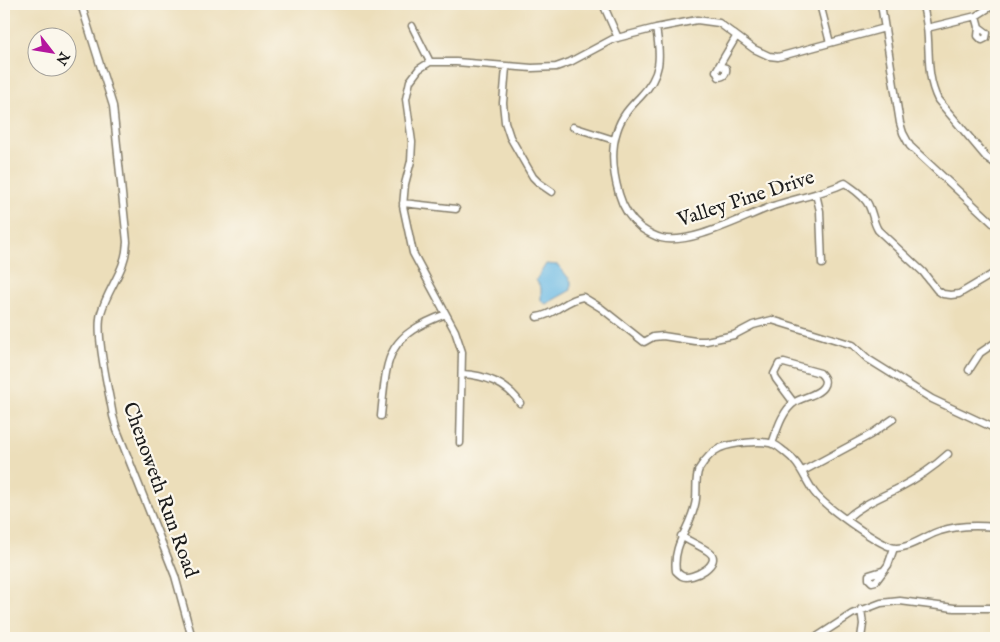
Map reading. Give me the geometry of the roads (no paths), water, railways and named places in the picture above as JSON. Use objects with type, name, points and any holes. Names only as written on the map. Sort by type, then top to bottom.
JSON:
[{"type":"street","name":"Chenoweth Run Road","points":[[81,4],[113,106],[126,242],[124,264],[103,307],[99,324],[113,416],[175,576],[192,638]]},
{"type":"street","points":[[603,4],[618,38]]},
{"type":"street","points":[[820,4],[830,43]]},
{"type":"street","points":[[881,4],[900,123],[906,140],[920,156],[996,226]]},
{"type":"street","points":[[923,4],[932,90],[938,100],[986,157],[996,164]]},
{"type":"street","points":[[927,28],[976,16],[996,4]]},
{"type":"street","points":[[976,16],[979,27]]},
{"type":"street","points":[[460,443],[462,352],[456,331],[413,254],[403,203],[405,184],[412,161],[412,142],[406,99],[410,81],[419,69],[430,62],[456,62],[506,67],[556,67],[618,38],[693,21],[705,20],[724,26],[736,37],[762,53],[778,57],[885,28]]},
{"type":"street","points":[[412,26],[430,62]]},
{"type":"street","name":"Valley Pine Drive","points":[[656,28],[660,55],[658,71],[646,92],[622,118],[614,140],[612,155],[613,172],[624,207],[638,225],[661,238],[688,238],[774,206],[816,194],[845,183],[864,199],[869,206],[874,224],[878,230],[923,272],[940,292],[951,295],[959,294],[995,275]]},
{"type":"street","points":[[720,66],[736,37]]},
{"type":"street","points":[[506,67],[503,103],[507,129],[533,177],[538,183],[552,192]]},
{"type":"street","points":[[573,127],[614,140]]},
{"type":"street","points":[[816,194],[820,211],[822,264]]},
{"type":"street","points":[[403,203],[456,209]]},
{"type":"street","points":[[537,317],[545,316],[575,298],[583,297],[601,308],[644,342],[653,337],[671,336],[695,341],[706,341],[734,335],[753,324],[772,320],[853,345],[868,359],[932,399],[996,429]]},
{"type":"street","points":[[381,416],[385,375],[391,352],[402,338],[433,319],[446,314]]},
{"type":"street","points":[[969,370],[980,353],[996,342]]},
{"type":"street","points":[[772,444],[784,414],[794,403],[820,390],[824,386],[825,381],[824,376],[820,373],[784,363],[779,364],[774,374],[794,403]]},
{"type":"street","points":[[462,374],[477,375],[496,382],[513,392],[520,403]]},
{"type":"street","points":[[803,471],[870,435],[893,419]]},
{"type":"street","points":[[681,536],[709,552],[713,557],[712,563],[708,568],[692,577],[683,576],[676,571],[676,552],[681,536],[695,508],[698,471],[708,456],[720,448],[741,443],[772,444],[787,453],[803,471],[813,490],[820,498],[846,519],[876,539],[894,548],[910,546],[932,534],[947,529],[972,525],[996,527]]},
{"type":"street","points":[[846,519],[856,510],[931,470],[948,454]]},
{"type":"street","points":[[882,571],[888,564],[894,548]]},
{"type":"street","points":[[815,638],[861,610],[880,603],[900,601],[954,608],[996,608]]},
{"type":"street","points":[[861,610],[863,624],[861,638]]},
{"type":"water","points":[[546,264],[558,265],[571,281],[571,290],[546,304],[541,301],[541,288],[536,280]]}]
